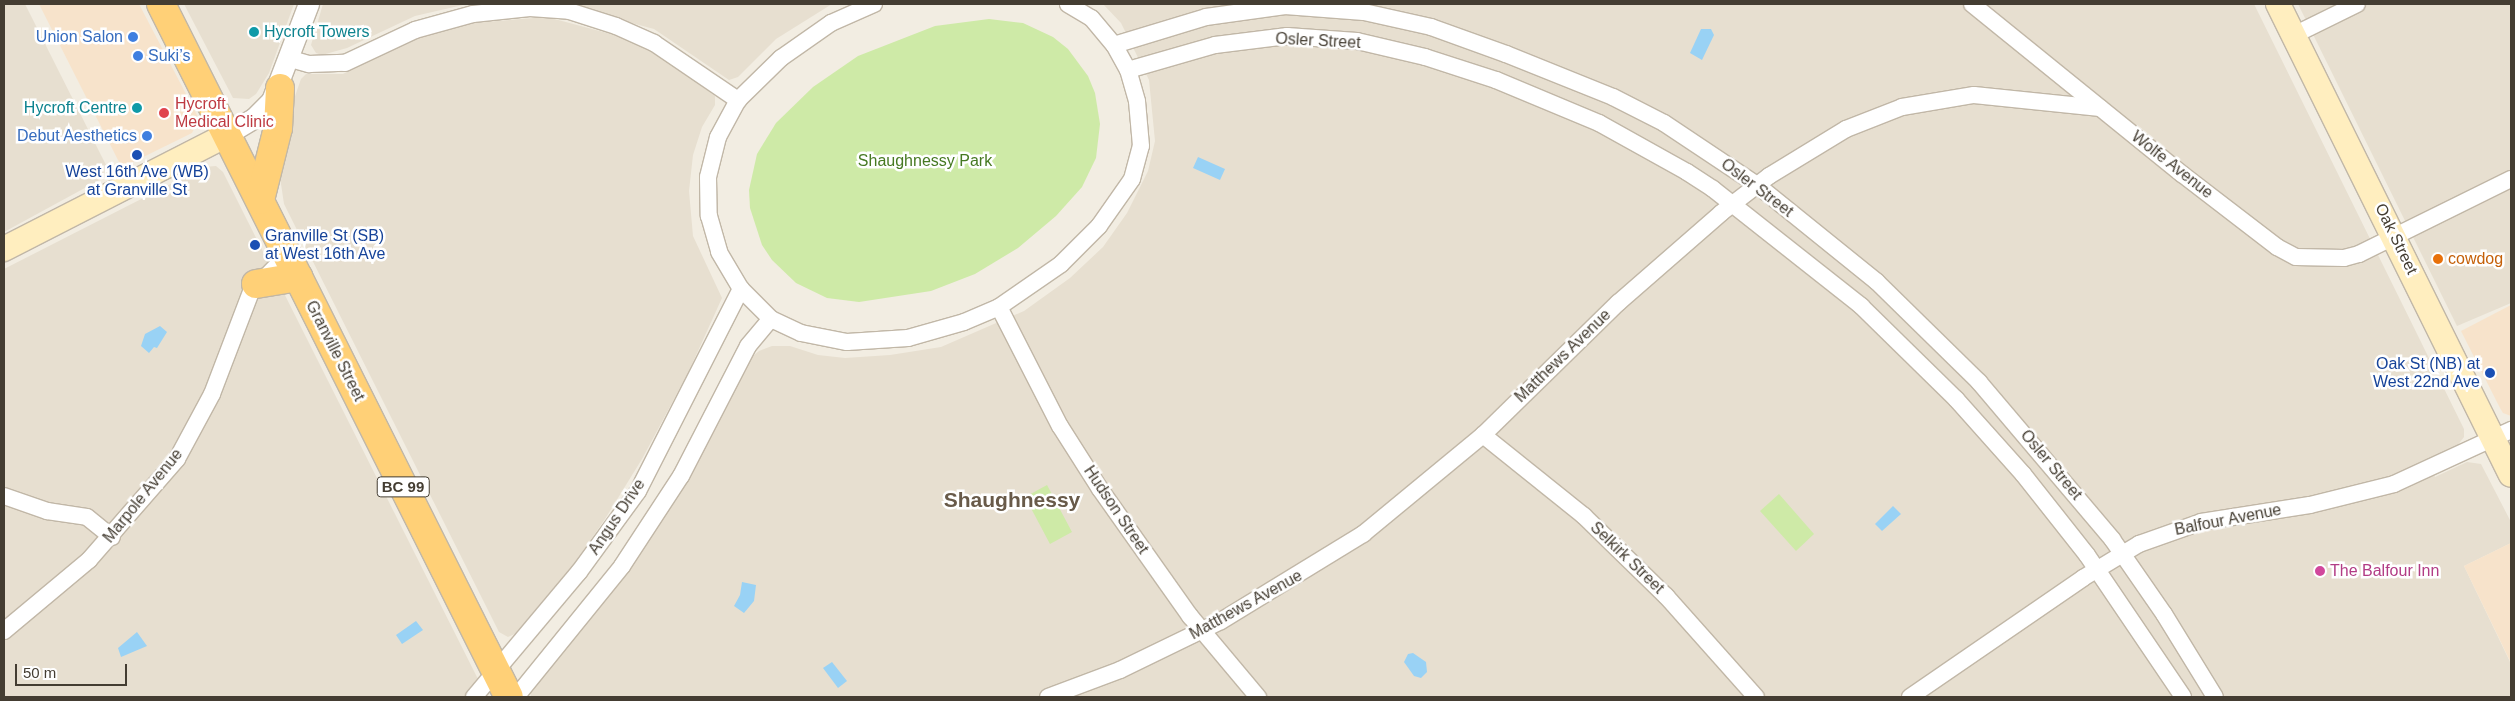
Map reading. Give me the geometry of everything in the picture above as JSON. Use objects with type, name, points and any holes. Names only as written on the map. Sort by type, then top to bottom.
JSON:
[{"type":"highway","name":"Granville Street","points":[[161,4],[509,697]]},
{"type":"highway","points":[[260,200],[278,128],[280,88]]},
{"type":"highway","points":[[256,284],[292,266]]},
{"type":"main road","name":"Oak Street","points":[[2278,4],[2394,236],[2502,434],[2511,475]]},
{"type":"main road","points":[[4,249],[227,135]]},
{"type":"street","points":[[227,135],[258,115],[280,88],[309,4]]},
{"type":"street","points":[[874,4],[824,28],[781,58],[738,100],[718,137],[708,177],[711,225],[719,252],[741,289],[771,319],[801,333],[847,342],[908,338],[964,322],[998,307],[1061,264],[1099,226],[1132,179],[1141,146],[1137,101],[1128,70],[1114,45],[1091,18],[1068,4]]},
{"type":"street","name":"Wolfe Avenue","points":[[1972,4],[2100,108],[2277,247],[2296,257],[2344,258],[2511,179]]},
{"type":"street","points":[[2294,35],[2357,4]]},
{"type":"street","name":"Osler Street","points":[[1114,45],[1206,17],[1285,6],[1364,12],[1431,27],[1613,97],[1664,123],[1757,185],[1877,282],[1980,382],[2047,459],[2122,554],[2164,614],[2215,697]]},
{"type":"street","points":[[291,59],[309,64],[345,63],[415,30],[473,14],[530,8],[569,11],[616,26],[654,43],[738,100]]},
{"type":"street","name":"Osler Street","points":[[1128,70],[1215,45],[1287,36],[1356,40],[1425,57],[1496,80],[1600,123],[1686,172],[1731,204],[1861,306],[1956,399],[2023,474],[2096,570],[2183,697]]},
{"type":"street","name":"Matthews Avenue","points":[[1048,697],[1120,670],[1202,631],[1304,572],[1363,534],[1483,435],[1611,310],[1731,204],[1757,185],[1846,129],[1902,106],[1974,95],[2100,108]]},
{"type":"street","name":"Marpole Avenue","points":[[4,630],[62,586],[112,537],[177,459],[212,394],[256,284]]},
{"type":"street","name":"Angus Drive","points":[[474,697],[579,572],[638,491],[741,289]]},
{"type":"street","name":"Hudson Street","points":[[998,307],[1065,434],[1100,489],[1202,631],[1258,697]]},
{"type":"street","name":"Angus Drive","points":[[516,697],[622,566],[680,476],[748,346],[771,319]]},
{"type":"street","name":"Balfour Avenue","points":[[1910,697],[2096,570],[2122,554],[2160,535],[2201,522],[2310,504],[2394,484],[2502,434]]},
{"type":"street","name":"Selkirk Street","points":[[1483,435],[1584,516],[1666,596],[1756,697]]},
{"type":"street","points":[[4,496],[47,511],[87,517],[112,537]]},
{"type":"shaded area","points":[[4,4],[25,4],[107,167],[105,177],[4,232]]},
{"type":"shaded area","points":[[39,4],[139,4],[197,115],[198,121],[192,133],[125,166],[120,164]]},
{"type":"shaded area","points":[[184,4],[294,4],[269,73],[256,94],[249,99],[233,98]]},
{"type":"shaded area","points":[[323,4],[467,4],[415,16],[347,48],[322,55],[316,53],[311,45]]},
{"type":"shaded area","points":[[561,4],[832,4],[776,39],[738,77],[729,80],[654,29]]},
{"type":"shaded area","points":[[1103,4],[2254,4],[2464,429],[2464,437],[2457,446],[2427,461],[2435,477],[2467,462],[2481,464],[2511,522],[2511,543],[2464,566],[2511,664],[2511,697],[531,697],[530,690],[563,651],[748,360],[759,351],[772,346],[790,346],[818,355],[845,358],[890,355],[941,347],[1024,311],[1070,278],[1103,247],[1127,213],[1148,171],[1155,141],[1149,80],[1121,23]]},
{"type":"shaded area","points":[[2298,4],[2511,4],[2511,303],[2457,326]]},
{"type":"shaded area","points":[[547,17],[622,37],[657,53],[715,96],[715,105],[702,127],[693,155],[689,191],[693,236],[722,298],[688,373],[642,459],[605,519],[571,568],[519,632],[508,637],[499,632],[284,204],[278,164],[288,116],[301,79],[306,74],[343,74],[405,42],[458,24]]},
{"type":"shaded area","points":[[216,166],[223,172],[487,697],[4,697],[4,269],[204,167]]},
{"type":"shaded area","points":[[2511,305],[2511,416],[2503,413],[2500,408],[2461,331]]},
{"type":"shaded area","points":[[2511,543],[2511,663],[2464,566]]},
{"type":"green space","name":"Shaughnessy Park","points":[[989,19],[1023,23],[1053,37],[1068,49],[1088,76],[1095,93],[1100,124],[1096,158],[1082,187],[1056,216],[1018,248],[975,274],[931,291],[859,302],[827,298],[796,283],[772,260],[762,245],[750,208],[749,190],[757,154],[776,123],[813,87],[858,56],[935,26]]},
{"type":"green space","points":[[1047,485],[1072,532],[1050,544],[1025,497]]},
{"type":"green space","points":[[1779,494],[1814,534],[1796,551],[1760,511]]},
{"type":"water","points":[[1701,29],[1711,29],[1714,35],[1702,60],[1690,53]]},
{"type":"water","points":[[1198,157],[1225,169],[1220,180],[1193,168]]},
{"type":"water","points":[[160,326],[167,332],[157,348],[154,347],[149,353],[141,346],[145,334]]},
{"type":"water","points":[[1893,506],[1901,514],[1882,531],[1875,524]]},
{"type":"water","points":[[742,582],[756,585],[754,601],[744,613],[734,606],[740,595]]},
{"type":"water","points":[[416,621],[423,630],[402,644],[396,635]]},
{"type":"water","points":[[137,632],[147,646],[121,657],[118,648]]},
{"type":"water","points":[[1413,653],[1426,662],[1427,672],[1421,678],[1414,676],[1404,662],[1408,654]]},
{"type":"water","points":[[832,662],[847,681],[838,688],[823,668]]},
{"type":"place","name":"Hycroft Towers","points":[[254,32]]},
{"type":"place","name":"Union Salon","points":[[133,37]]},
{"type":"place","name":"Suki’s","points":[[138,56]]},
{"type":"place","name":"Hycroft Centre","points":[[137,108]]},
{"type":"place","name":"Hycroft Medical Clinic","points":[[164,113]]},
{"type":"place","name":"Debut Aesthetics","points":[[147,136]]},
{"type":"place","name":"West 16th Ave (WB) at Granville St","points":[[137,155]]},
{"type":"place","name":"Granville St (SB) at West 16th Ave","points":[[255,245]]},
{"type":"place","name":"cowdog","points":[[2438,259]]},
{"type":"place","name":"Oak St (NB) at West 22nd Ave","points":[[2490,373]]},
{"type":"place","name":"The Balfour Inn","points":[[2320,571]]},
{"type":"district","name":"Shaughnessy","points":[[1012,500]]}]
